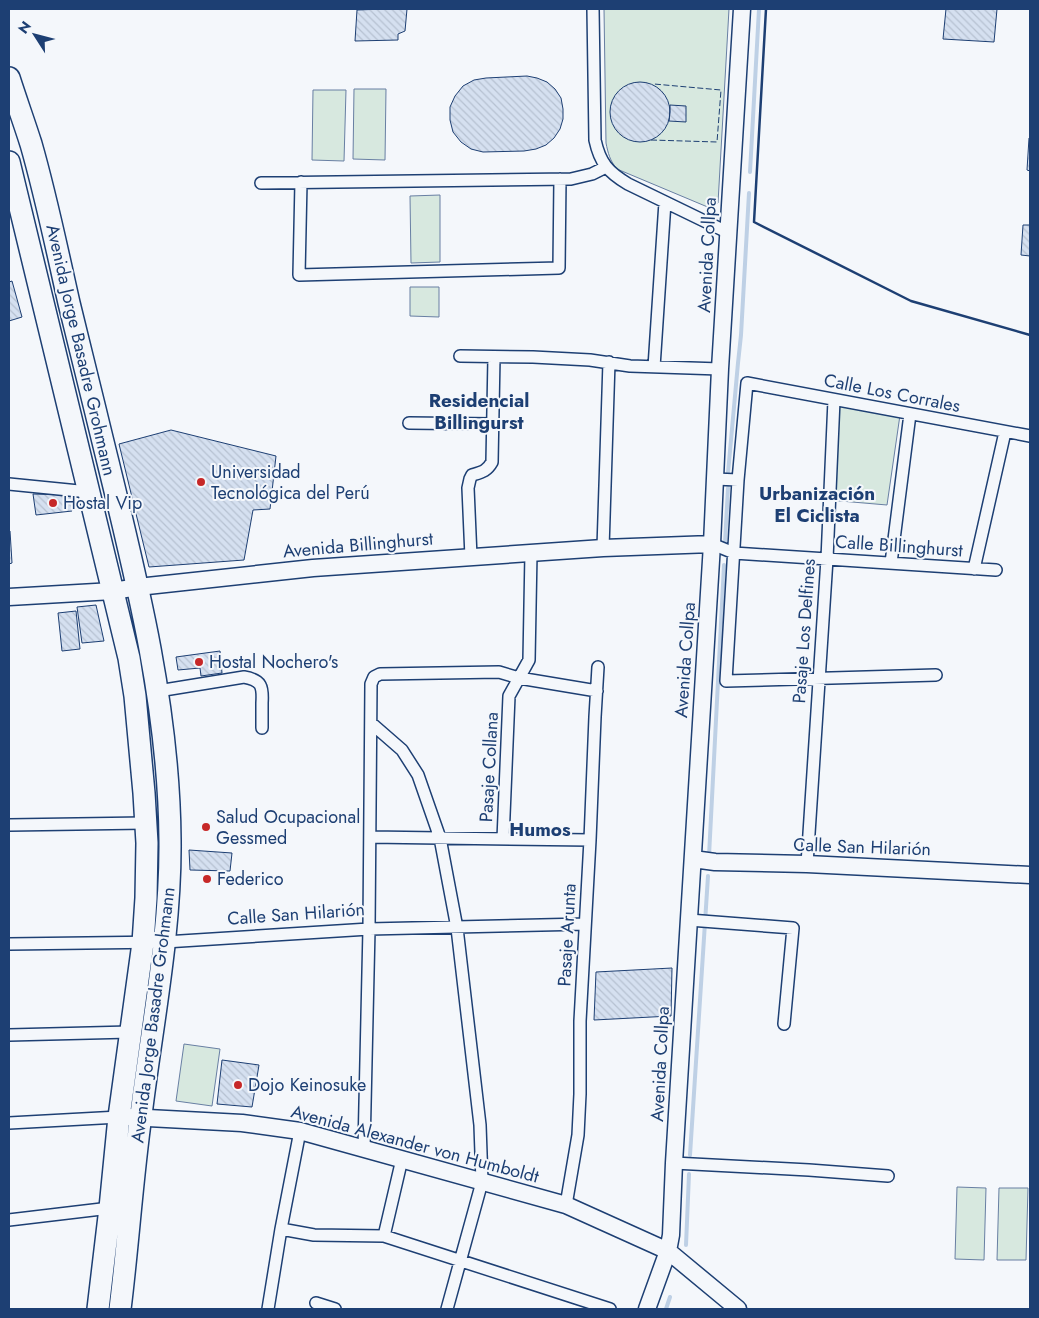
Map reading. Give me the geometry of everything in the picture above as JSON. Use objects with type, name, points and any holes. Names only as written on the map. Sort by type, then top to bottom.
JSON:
[{"type":"highway","name":"Avenida Jorge Basadre Grohmann","points":[[9,78],[30,143],[48,210],[138,587],[158,691],[166,751],[170,819],[170,872],[165,942],[110,1208],[98,1309]]},
{"type":"highway","points":[[9,148],[30,143]]},
{"type":"highway","name":"Avenida Jorge Basadre Grohmann","points":[[9,162],[12,193],[51,336],[129,658],[135,696],[145,823],[146,889],[142,943],[130,1032],[130,1117],[120,1309]]},
{"type":"highway","points":[[51,336],[75,329]]},
{"type":"highway","points":[[89,492],[115,494]]},
{"type":"main road","name":"Avenida Collpa","points":[[647,1309],[666,1256],[671,1235],[742,9]]},
{"type":"main road","name":"Avenida Billinghurst","points":[[9,597],[113,590],[313,568],[603,548],[712,544]]},
{"type":"main road","name":"Calle San Hilarión","points":[[693,859],[715,862],[807,864],[1030,874]]},
{"type":"main road","name":"Avenida Alexander von Humboldt","points":[[130,1117],[242,1123],[300,1130],[566,1205],[624,1232],[666,1256],[738,1309]]},
{"type":"main road","name":"Avenida Alexander von Humboldt","points":[[666,1256],[722,1309]]},
{"type":"street","points":[[593,9],[595,140],[598,153],[606,167],[614,176],[628,184],[729,233]]},
{"type":"street","points":[[261,183],[571,179],[592,174],[606,167]]},
{"type":"street","points":[[301,182],[299,275],[559,268],[560,179]]},
{"type":"street","points":[[654,366],[665,202]]},
{"type":"street","points":[[460,356],[581,359],[630,366],[720,369]]},
{"type":"street","points":[[471,557],[468,488],[472,475],[484,472],[492,462],[494,357]]},
{"type":"street","points":[[603,548],[609,362]]},
{"type":"street","name":"Calle Los Corrales","points":[[738,480],[747,383],[1030,436]]},
{"type":"street","name":"Pasaje Los Delfines","points":[[807,864],[827,559],[834,400]]},
{"type":"street","points":[[891,563],[910,414]]},
{"type":"street","points":[[410,423],[493,424]]},
{"type":"street","points":[[974,569],[1005,432]]},
{"type":"street","points":[[715,479],[738,480],[726,681],[936,675]]},
{"type":"street","points":[[9,484],[89,492]]},
{"type":"street","name":"Calle Billinghurst","points":[[712,544],[734,553],[996,570]]},
{"type":"street","points":[[519,678],[529,660],[531,553]]},
{"type":"street","name":"Pasaje Arunta","points":[[566,1205],[578,1135],[580,1022],[598,667]]},
{"type":"street","points":[[364,1148],[369,929],[370,722],[371,684],[374,677],[380,674],[499,672],[519,678],[597,691]]},
{"type":"street","points":[[158,691],[244,677],[253,678],[263,689],[262,728]]},
{"type":"street","name":"Pasaje Collana","points":[[503,839],[509,696],[519,678]]},
{"type":"street","points":[[370,722],[402,750],[418,775],[440,838],[457,928],[480,1125],[482,1182],[447,1309]]},
{"type":"street","points":[[9,826],[145,823]]},
{"type":"street","points":[[370,837],[590,840]]},
{"type":"street","points":[[689,920],[793,928],[784,1024]]},
{"type":"street","name":"Calle San Hilarión","points":[[9,944],[142,943],[369,929],[585,924]]},
{"type":"street","points":[[9,1035],[130,1032]]},
{"type":"street","name":"Avenida Alexander von Humboldt","points":[[9,1123],[130,1117]]},
{"type":"street","points":[[268,1309],[300,1130]]},
{"type":"street","points":[[384,1236],[402,1159]]},
{"type":"street","points":[[674,1163],[888,1176]]},
{"type":"street","points":[[9,1220],[110,1208]]},
{"type":"street","points":[[281,1229],[314,1235],[384,1236],[610,1309]]},
{"type":"street","points":[[316,1303],[335,1309]]},
{"type":"shaded area","points":[[604,9],[729,9],[718,203],[715,206],[710,208],[617,169],[613,163],[606,143]]},
{"type":"shaded area","points":[[354,89],[386,89],[385,160],[353,159]]},
{"type":"shaded area","points":[[313,90],[346,90],[344,161],[312,160]]},
{"type":"shaded area","points":[[440,195],[440,262],[411,263],[410,196]]},
{"type":"shaded area","points":[[410,287],[439,287],[439,317],[410,316]]},
{"type":"shaded area","points":[[836,401],[900,415],[887,505],[829,500]]},
{"type":"shaded area","points":[[184,1044],[220,1049],[212,1106],[176,1101]]},
{"type":"shaded area","points":[[957,1187],[986,1188],[984,1260],[955,1259]]},
{"type":"shaded area","points":[[999,1188],[1028,1188],[1026,1260],[997,1260]]},
{"type":"building","points":[[407,9],[405,31],[398,34],[398,40],[355,41],[357,10]]},
{"type":"building","points":[[946,9],[997,9],[994,42],[943,39]]},
{"type":"building","points":[[527,76],[547,82],[561,98],[563,119],[560,129],[554,138],[546,145],[524,151],[483,152],[471,149],[461,142],[453,132],[450,120],[450,107],[455,96],[463,86],[474,80],[486,78]]},
{"type":"building","points":[[640,82],[657,87],[665,95],[670,112],[665,129],[657,137],[640,142],[623,137],[615,129],[610,112],[615,95],[623,87]]},
{"type":"building","points":[[670,105],[686,106],[686,122],[669,121]]},
{"type":"building","points":[[1030,138],[1030,171],[1027,170]]},
{"type":"building","points":[[1023,225],[1030,225],[1030,256],[1021,255]]},
{"type":"building","points":[[12,281],[22,317],[9,321],[9,282]]},
{"type":"building","name":"Universidad Tecnológica del Perú","points":[[171,430],[276,456],[270,509],[253,510],[244,560],[149,567],[119,444]]},
{"type":"building","name":"Hostal Vip","points":[[33,494],[72,495],[72,511],[36,515]]},
{"type":"building","points":[[9,531],[12,563],[9,564]]},
{"type":"building","points":[[96,605],[104,641],[82,643],[77,607]]},
{"type":"building","points":[[76,611],[80,649],[62,651],[58,613]]},
{"type":"building","name":"Hostal Nochero's","points":[[220,651],[222,673],[201,676],[200,668],[178,670],[176,657]]},
{"type":"building","points":[[189,850],[232,853],[230,871],[190,870]]},
{"type":"building","points":[[672,968],[671,1016],[594,1020],[596,972]]},
{"type":"building","name":"Dojo Keinosuke","points":[[222,1060],[259,1065],[252,1107],[217,1104]]},
{"type":"waterway","points":[[750,172],[759,9]]},
{"type":"waterway","points":[[728,473],[741,335],[749,193]]},
{"type":"waterway","points":[[725,543],[728,488]]},
{"type":"waterway","points":[[709,856],[724,565]]},
{"type":"waterway","points":[[690,1155],[708,876]]},
{"type":"waterway","points":[[686,1245],[689,1174]]},
{"type":"waterway","points":[[666,1309],[670,1297]]},
{"type":"fence","points":[[651,140],[717,142],[721,90],[654,84]]},
{"type":"wall","points":[[766,9],[754,222],[911,301],[1030,335]]},
{"type":"place","name":"Universidad Tecnológica del Perú","points":[[201,482]]},
{"type":"place","name":"Hostal Vip","points":[[53,503]]},
{"type":"place","name":"Hostal Nochero's","points":[[199,662]]},
{"type":"place","name":"Salud Ocupacional Gessmed","points":[[206,827]]},
{"type":"place","name":"Federico","points":[[207,879]]},
{"type":"place","name":"Dojo Keinosuke","points":[[238,1085]]},
{"type":"district","name":"Residencial Billingurst","points":[[479,411]]},
{"type":"district","name":"Urbanización El Ciclista","points":[[817,504]]},
{"type":"district","name":"Humos","points":[[540,829]]}]
